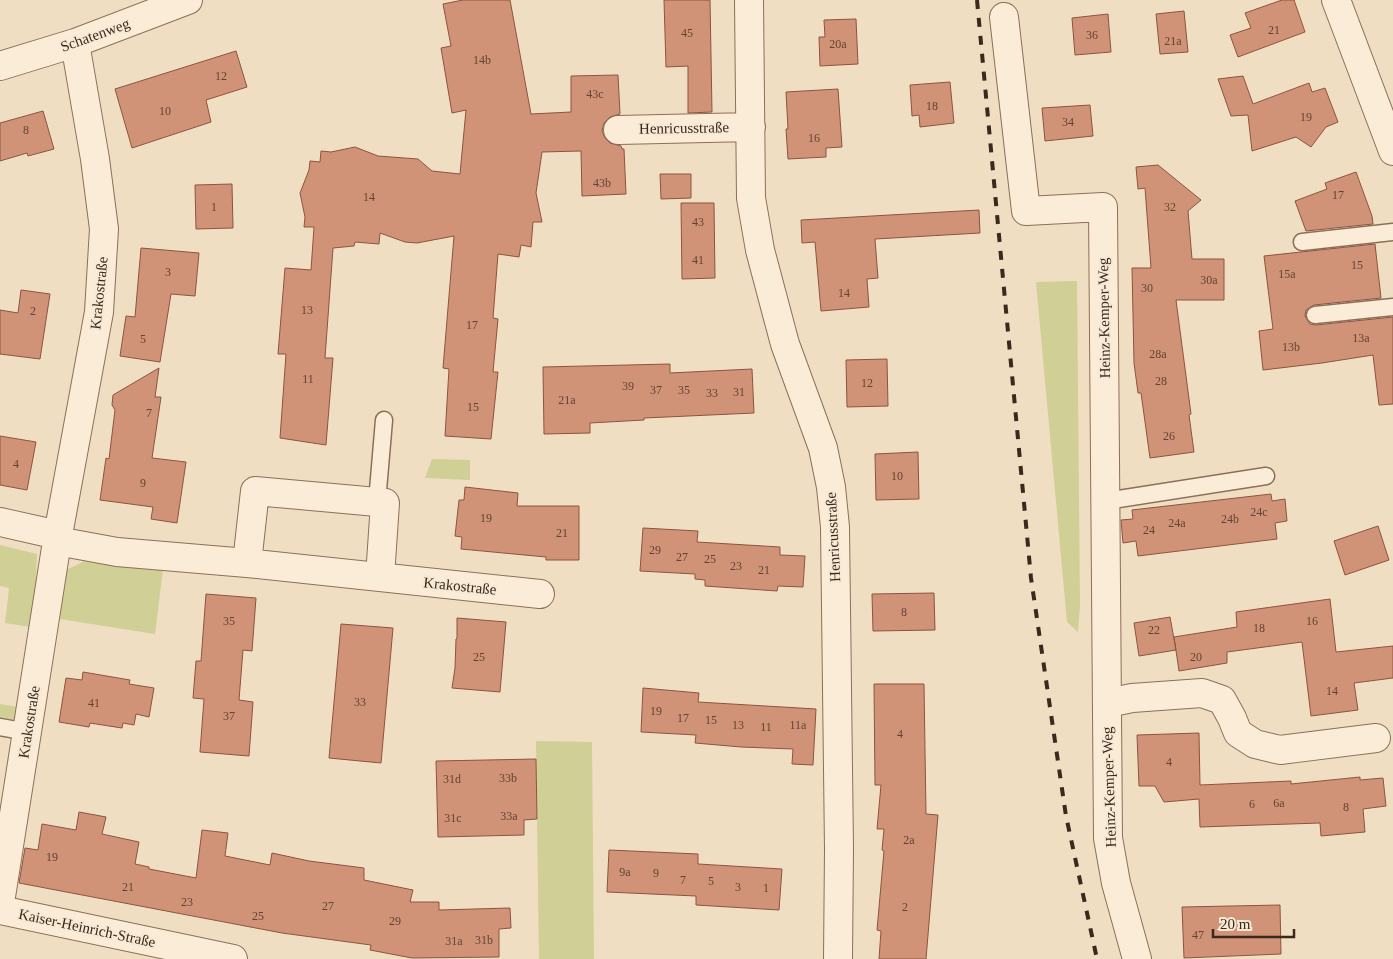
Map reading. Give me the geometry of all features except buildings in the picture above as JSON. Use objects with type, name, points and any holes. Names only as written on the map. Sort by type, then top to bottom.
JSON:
[{"type":"street","name":"Schatenweg","points":[[0,66],[75,43],[188,0]]},
{"type":"street","name":"Henricusstraße","points":[[749,0],[752,198],[760,250],[785,344],[823,448],[835,527],[839,848],[838,959]]},
{"type":"street","points":[[1336,0],[1393,150]]},
{"type":"street","name":"Heinz-Kemper-Weg","points":[[1004,17],[1026,211],[1103,207],[1108,838],[1116,883],[1137,959]]},
{"type":"street","name":"Krakostraße","points":[[0,902],[58,538],[98,312],[104,229],[95,159],[75,43]]},
{"type":"street","name":"Henricusstraße","points":[[618,130],[751,127]]},
{"type":"street","points":[[247,563],[255,491],[377,502],[385,503],[380,577]]},
{"type":"street","points":[[0,522],[58,538]]},
{"type":"street","name":"Krakostraße","points":[[58,538],[118,552],[247,563],[540,594]]},
{"type":"street","points":[[1108,702],[1132,698],[1202,693],[1222,700],[1238,733],[1255,744],[1280,750],[1376,738]]},
{"type":"street","name":"Kaiser-Heinrich-Straße","points":[[0,910],[233,959]]},
{"type":"lane","points":[[1302,242],[1393,232]]},
{"type":"lane","points":[[1315,315],[1393,307]]},
{"type":"lane","points":[[377,502],[384,420]]},
{"type":"lane","points":[[1106,500],[1266,476]]},
{"type":"lane","points":[[0,727],[28,732]]},
{"type":"green space","points":[[1077,281],[1080,605],[1078,632],[1067,622],[1036,282]]},
{"type":"green space","points":[[432,459],[470,460],[470,480],[425,478]]},
{"type":"green space","points":[[0,545],[37,554],[35,603],[31,627],[5,623],[9,588],[0,586]]},
{"type":"green space","points":[[85,561],[163,570],[155,634],[60,619],[66,570]]},
{"type":"green space","points":[[0,704],[18,707],[14,724],[0,722]]},
{"type":"green space","points":[[536,741],[592,742],[594,959],[539,959]]},
{"type":"railway","points":[[977,0],[1031,578],[1066,816],[1097,959]]}]
